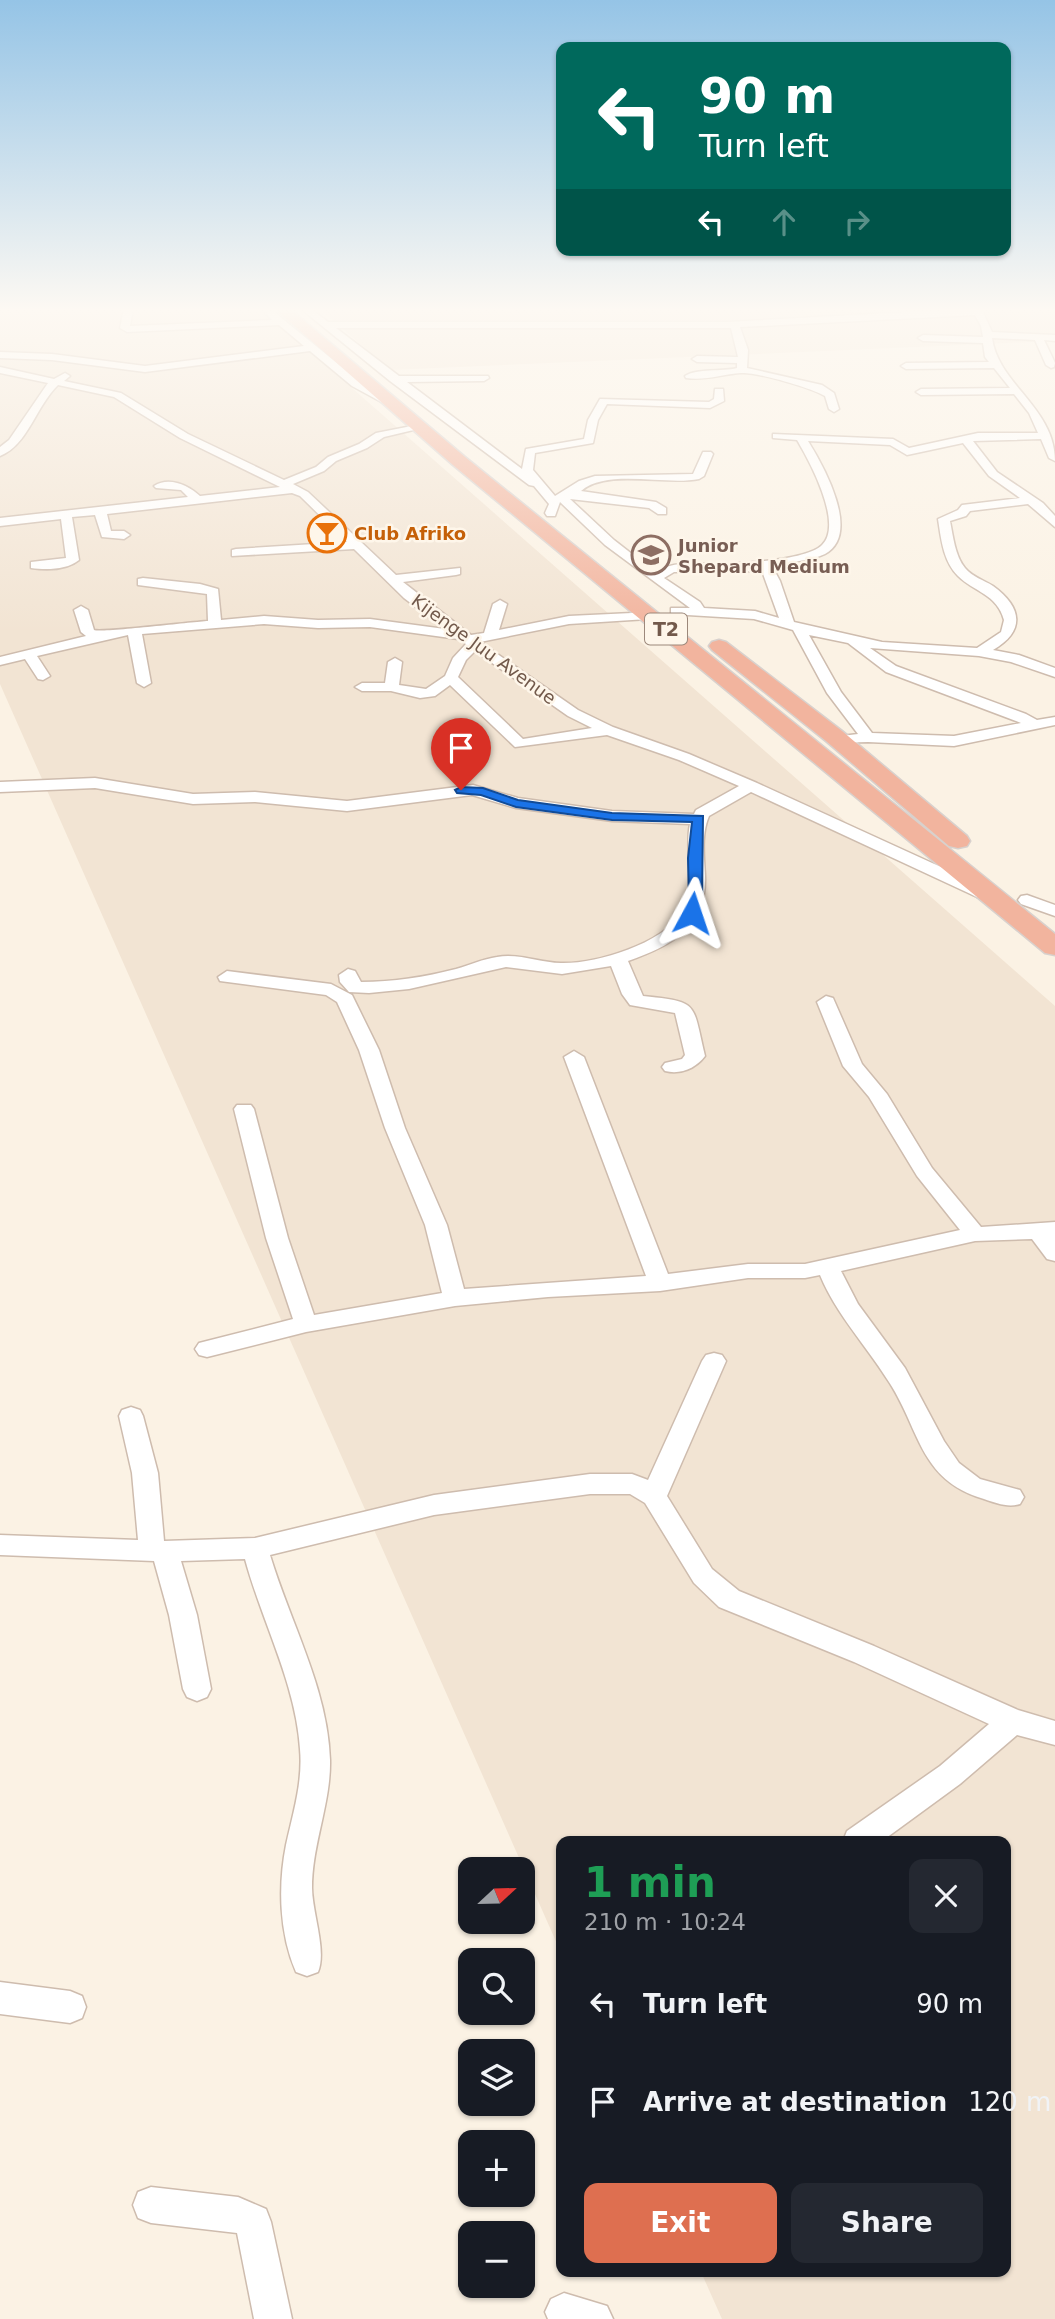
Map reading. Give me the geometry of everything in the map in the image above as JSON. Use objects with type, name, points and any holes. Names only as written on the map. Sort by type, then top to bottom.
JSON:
[{"type":"highway","name":"T2","points":[[407,416],[847,778],[1000,890],[1055,947]]},
{"type":"highway","name":"T2","points":[[441,416],[561,501],[676,611],[836,738],[974,855]]},
{"type":"highway","points":[[802,741],[836,738]]},
{"type":"highway","points":[[847,778],[878,774]]},
{"type":"highway","name":"T2","points":[[1000,890],[1027,900],[1055,922]]},
{"type":"street","points":[[0,453],[10,446],[29,416]]},
{"type":"street","name":"Kijenge Juu Avenue","points":[[152,416],[184,436],[314,501],[357,545],[436,617],[564,707],[608,730],[639,740],[1000,890]]},
{"type":"street","points":[[444,416],[561,501],[697,606],[699,611]]},
{"type":"street","points":[[540,488],[527,470],[530,450],[590,441],[596,416]]},
{"type":"street","points":[[1036,416],[1051,447]]},
{"type":"street","points":[[0,522],[289,487],[320,469],[332,458],[363,446],[380,435],[418,426]]},
{"type":"street","points":[[777,436],[895,443],[902,450],[909,452],[978,436],[1051,447]]},
{"type":"street","points":[[657,576],[671,568],[766,567],[827,547],[832,538],[832,503],[813,456],[800,437]]},
{"type":"street","points":[[966,439],[993,474],[1031,500],[1055,523]]},
{"type":"street","points":[[856,451],[864,450],[863,440]]},
{"type":"street","points":[[561,501],[580,484],[598,479],[695,477],[707,454]]},
{"type":"street","points":[[160,486],[184,487],[198,499]]},
{"type":"street","points":[[979,652],[1004,639],[1013,620],[993,593],[961,573],[944,519],[962,513],[966,508],[1031,500]]},
{"type":"street","points":[[561,501],[653,505],[662,511]]},
{"type":"street","points":[[100,510],[106,534],[124,535]]},
{"type":"street","points":[[35,565],[63,564],[73,560],[66,515]]},
{"type":"street","points":[[236,553],[357,545]]},
{"type":"street","points":[[766,567],[793,626],[834,693],[868,737]]},
{"type":"street","points":[[394,579],[456,570]]},
{"type":"street","points":[[143,582],[209,589],[215,595],[215,626]]},
{"type":"street","points":[[490,637],[500,604]]},
{"type":"street","points":[[81,610],[88,632],[97,636]]},
{"type":"street","points":[[676,611],[755,615],[793,626],[897,648],[979,652],[1014,658],[1055,673]]},
{"type":"street","points":[[0,661],[97,636],[134,630],[215,626],[264,620],[318,624],[370,623],[468,640],[569,620],[648,615]]},
{"type":"street","points":[[134,630],[144,683]]},
{"type":"street","points":[[850,639],[891,669],[1021,717],[1034,725]]},
{"type":"street","points":[[362,687],[391,687],[425,694],[451,678],[468,640]]},
{"type":"street","points":[[29,653],[43,676]]},
{"type":"street","points":[[391,687],[395,662]]},
{"type":"street","points":[[451,678],[520,744],[608,730]]},
{"type":"street","points":[[836,738],[954,741],[1055,722]]},
{"type":"street","points":[[0,787],[86,783],[192,799],[255,797],[347,806],[473,790],[516,803],[612,816],[699,819]]},
{"type":"street","points":[[348,975],[349,982],[356,988],[377,988],[461,973],[496,962],[508,961],[562,970],[581,968],[659,942],[692,913],[695,902],[695,858],[699,819],[709,808],[751,786]]},
{"type":"street","points":[[1027,900],[1055,911]]},
{"type":"street","points":[[617,957],[631,994],[637,1001],[675,1005],[684,1010],[695,1056],[689,1063],[672,1067]]},
{"type":"street","points":[[227,978],[331,990],[342,995],[369,1050],[395,1128],[436,1225],[455,1298]]},
{"type":"street","points":[[826,1002],[853,1066],[877,1094],[924,1171],[975,1234]]},
{"type":"street","points":[[574,1058],[660,1283]]},
{"type":"street","points":[[244,1109],[274,1226],[306,1324]]},
{"type":"street","points":[[207,1349],[306,1324],[455,1298],[548,1289],[660,1283],[748,1271],[793,1272],[828,1267],[975,1234],[1047,1231],[1055,1254]]},
{"type":"street","points":[[828,1267],[838,1294],[897,1374],[951,1470],[965,1483],[1011,1497]]},
{"type":"street","points":[[654,1496],[714,1361]]},
{"type":"street","points":[[131,1416],[145,1474],[158,1550],[183,1615],[197,1689]]},
{"type":"street","points":[[0,1545],[158,1550],[255,1548],[434,1505],[590,1483],[632,1484],[654,1496],[698,1569],[729,1599],[864,1654],[1012,1721],[1055,1733]]},
{"type":"street","points":[[255,1548],[310,1719],[315,1751],[309,1807],[297,1875],[297,1911],[307,1961]]},
{"type":"street","points":[[865,1836],[950,1775],[1012,1721]]},
{"type":"street","points":[[0,1998],[70,2007]]},
{"type":"street","points":[[151,2205],[237,2215],[253,2222],[272,2319]]},
{"type":"shaded area","points":[[0,416],[384,416],[1055,1006],[1055,2319],[722,2319],[703,2277],[1011,2277],[1011,1836],[556,1836],[556,1941],[536,1896],[536,1857],[519,1857],[0,684]]},
{"type":"place","name":"Club Afriko","points":[[327,533]]},
{"type":"place","name":"Junior Shepard Medium","points":[[651,555]]},
{"type":"route","points":[[461,790],[483,792],[533,806],[612,816],[699,819],[696,836],[695,902],[692,913]]}]
